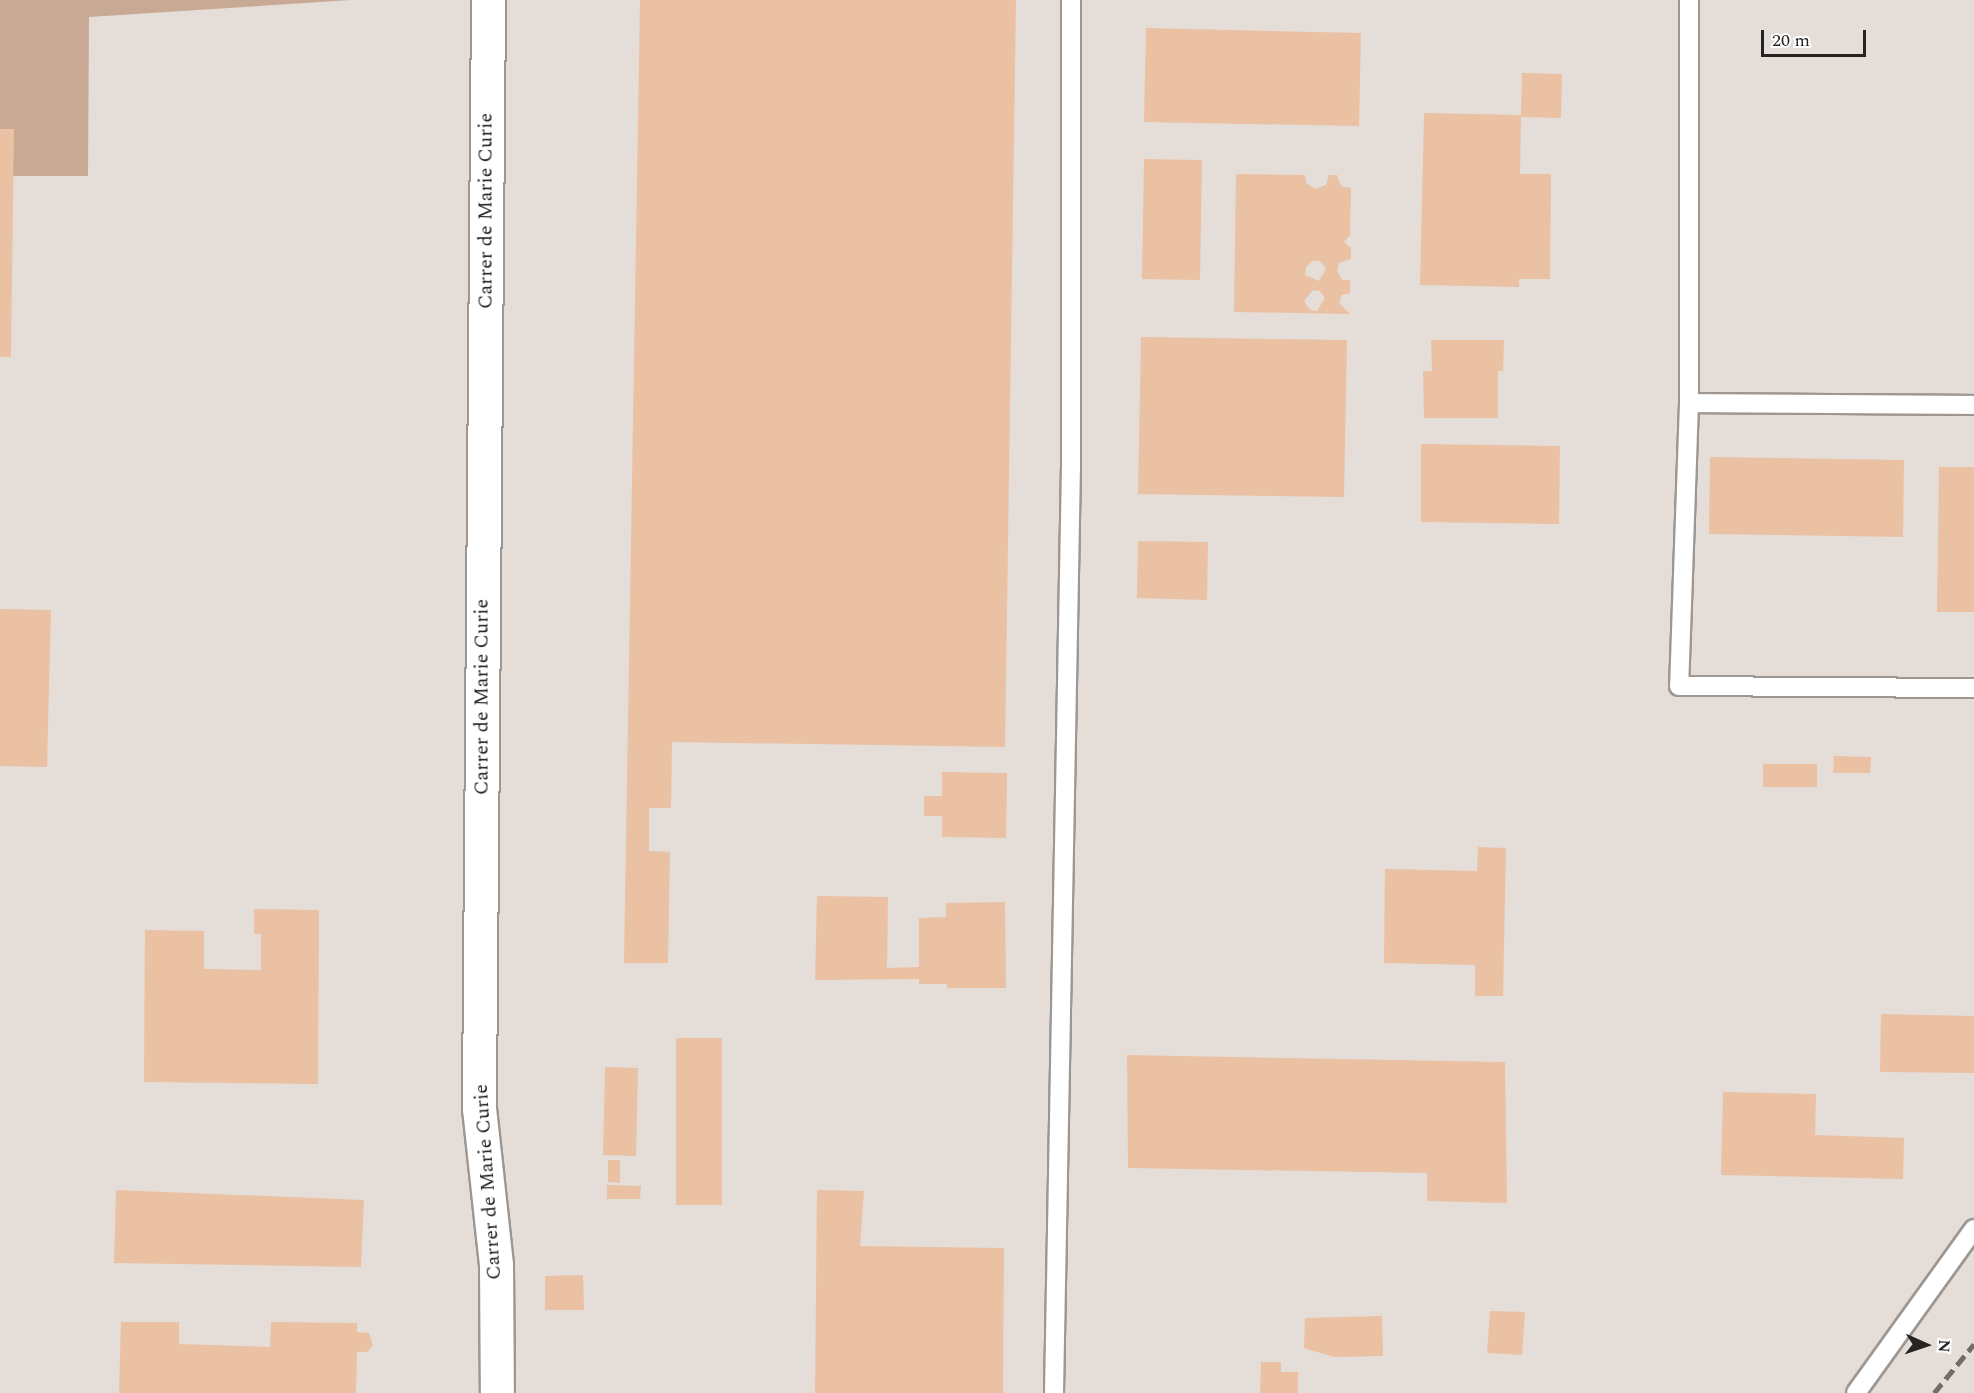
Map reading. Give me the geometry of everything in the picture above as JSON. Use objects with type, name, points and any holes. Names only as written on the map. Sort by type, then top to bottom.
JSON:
[{"type":"street","name":"Carrer de Marie Curie","points":[[488,0],[479,1108],[496,1265],[497,1393]]},
{"type":"lane","points":[[1053,1393],[1071,468],[1071,0]]},
{"type":"lane","points":[[1689,0],[1689,403],[1679,686],[1974,688]]},
{"type":"lane","points":[[1689,403],[1974,405]]},
{"type":"lane","points":[[1856,1393],[1974,1229]]},
{"type":"shaded area","points":[[0,0],[351,0],[89,17],[88,176],[0,176]]},
{"type":"building","points":[[640,0],[1016,0],[1005,747],[672,742],[671,808],[649,808],[649,851],[670,852],[668,963],[624,963]]},
{"type":"building","points":[[1146,28],[1361,33],[1359,126],[1144,122]]},
{"type":"building","points":[[1522,73],[1562,74],[1561,118],[1521,117],[1520,174],[1551,174],[1550,279],[1519,279],[1519,287],[1420,285],[1424,113],[1521,115]]},
{"type":"building","points":[[0,129],[14,129],[11,357],[0,357]]},
{"type":"building","points":[[1144,159],[1202,160],[1200,280],[1142,279]]},
{"type":"building","points":[[1236,174],[1305,175],[1306,183],[1316,189],[1326,185],[1329,175],[1337,175],[1341,186],[1351,188],[1350,235],[1344,242],[1351,248],[1351,259],[1339,263],[1337,271],[1342,280],[1350,280],[1350,293],[1342,295],[1339,303],[1350,314],[1234,312]],"holes":[[[1312,261],[1320,261],[1326,269],[1319,281],[1305,275],[1306,267]],[[1313,290],[1320,291],[1325,298],[1317,311],[1310,310],[1304,301]]]},
{"type":"building","points":[[1141,337],[1347,340],[1344,497],[1138,494]]},
{"type":"building","points":[[1431,340],[1504,340],[1503,371],[1498,371],[1498,418],[1424,418],[1423,371],[1432,371]]},
{"type":"building","points":[[1421,444],[1560,446],[1559,524],[1421,522]]},
{"type":"building","points":[[1710,457],[1904,460],[1903,537],[1709,534]]},
{"type":"building","points":[[1939,467],[1974,467],[1974,612],[1937,612]]},
{"type":"building","points":[[1138,541],[1208,542],[1207,600],[1137,598]]},
{"type":"building","points":[[0,609],[51,610],[47,767],[0,766]]},
{"type":"building","points":[[1834,756],[1871,757],[1870,773],[1833,773]]},
{"type":"building","points":[[1763,764],[1817,764],[1817,787],[1763,787]]},
{"type":"building","points":[[942,772],[1007,773],[1006,838],[942,837],[942,816],[924,816],[924,796],[942,796]]},
{"type":"building","points":[[1478,847],[1506,848],[1503,996],[1475,996],[1475,965],[1384,963],[1385,869],[1477,871]]},
{"type":"building","points":[[817,896],[888,897],[887,968],[919,967],[919,918],[946,917],[946,903],[1005,902],[1006,988],[947,988],[947,984],[919,984],[919,979],[815,980]]},
{"type":"building","points":[[254,909],[319,910],[318,1084],[144,1082],[145,930],[204,931],[204,969],[261,970],[261,934],[254,934]]},
{"type":"building","points":[[1881,1014],[1974,1016],[1974,1073],[1880,1072]]},
{"type":"building","points":[[676,1038],[722,1038],[722,1205],[676,1205]]},
{"type":"building","points":[[1127,1055],[1505,1062],[1507,1203],[1427,1201],[1427,1173],[1128,1168]]},
{"type":"building","points":[[605,1067],[638,1068],[636,1156],[603,1155]]},
{"type":"building","points":[[1723,1092],[1816,1094],[1815,1135],[1904,1138],[1903,1179],[1721,1175]]},
{"type":"building","points":[[608,1160],[620,1160],[620,1183],[608,1182]]},
{"type":"building","points":[[607,1185],[641,1186],[640,1199],[607,1199]]},
{"type":"building","points":[[116,1190],[364,1200],[361,1267],[114,1263]]},
{"type":"building","points":[[817,1190],[864,1191],[860,1246],[1004,1248],[1003,1393],[815,1393]]},
{"type":"building","points":[[583,1275],[584,1310],[545,1310],[545,1276]]},
{"type":"building","points":[[1490,1311],[1525,1312],[1522,1355],[1487,1353]]},
{"type":"building","points":[[1382,1316],[1383,1356],[1334,1357],[1304,1348],[1305,1318]]},
{"type":"building","points":[[121,1322],[179,1322],[179,1344],[270,1347],[271,1322],[357,1323],[357,1332],[369,1333],[373,1345],[367,1352],[357,1352],[356,1393],[119,1393]]},
{"type":"building","points":[[1261,1362],[1281,1362],[1281,1372],[1298,1372],[1298,1393],[1260,1393]]},
{"type":"railway","points":[[1934,1393],[1974,1344]]}]
